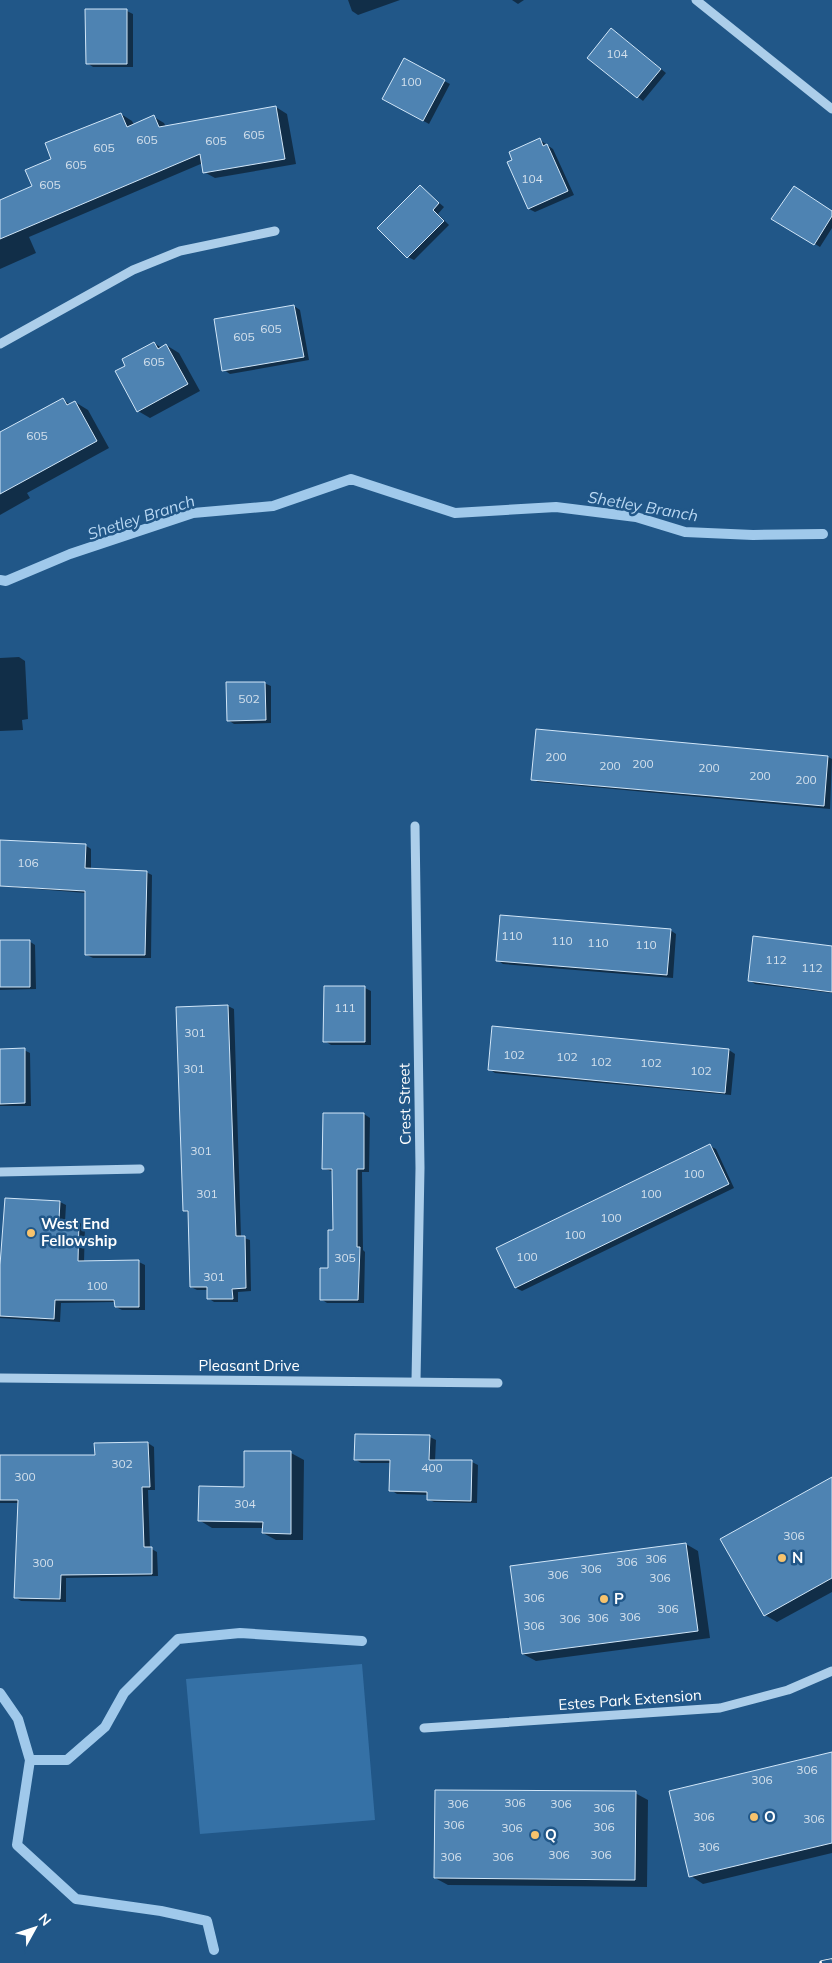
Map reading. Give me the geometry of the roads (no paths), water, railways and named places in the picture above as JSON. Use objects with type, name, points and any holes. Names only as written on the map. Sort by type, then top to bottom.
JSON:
[{"type":"street","points":[[696,0],[832,109]]},
{"type":"street","points":[[0,344],[133,270],[180,251],[275,230]]},
{"type":"street","name":"Crest Street","points":[[415,826],[420,1168],[416,1381]]},
{"type":"street","points":[[0,1172],[140,1168]]},
{"type":"street","name":"Pleasant Drive","points":[[0,1378],[416,1381],[498,1384]]},
{"type":"street","name":"Estes Park Extension","points":[[424,1728],[720,1708],[788,1690],[832,1671]]},
{"type":"waterway","name":"Shetley Branch","points":[[0,580],[6,581],[70,554],[193,513],[273,506],[351,479],[455,513],[556,507],[636,517],[685,532],[753,535],[823,534]]},
{"type":"waterway","points":[[30,1760],[67,1760],[105,1727],[124,1693],[178,1639],[240,1633],[362,1641]]},
{"type":"waterway","points":[[0,1693],[18,1719],[30,1760],[17,1845],[76,1899],[161,1911],[207,1921],[214,1950]]},
{"type":"railway","points":[[822,1963],[832,1961]]},
{"type":"place","name":"West End Fellowship","points":[[31,1233]]},
{"type":"place","name":"N","points":[[782,1558]]},
{"type":"place","name":"P","points":[[604,1599]]},
{"type":"place","name":"O","points":[[754,1817]]},
{"type":"place","name":"Q","points":[[535,1835]]}]
